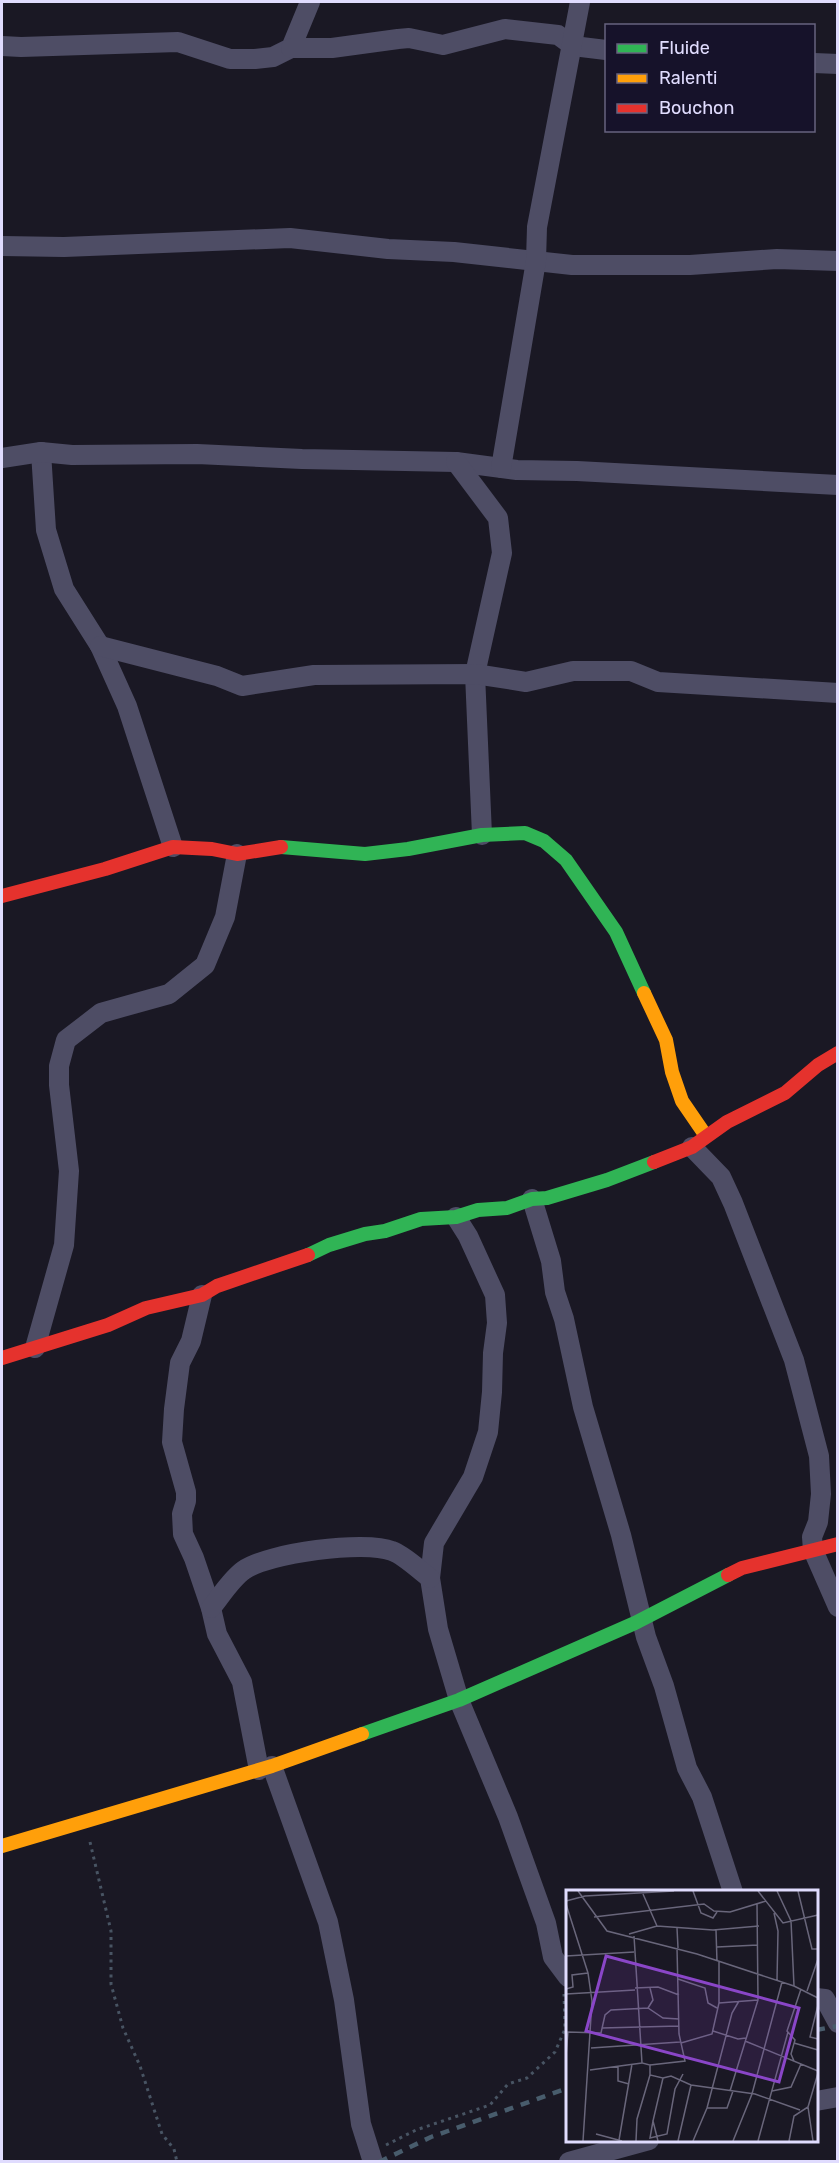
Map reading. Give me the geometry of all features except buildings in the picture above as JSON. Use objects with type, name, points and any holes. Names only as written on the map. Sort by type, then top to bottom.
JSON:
[{"type":"street","points":[[291,48],[310,2]]},
{"type":"street","points":[[501,468],[536,261],[537,227],[580,2]]},
{"type":"street","points":[[2,46],[178,42],[230,58],[255,59],[273,57],[291,48],[332,48],[398,39],[443,45],[505,28],[558,35],[573,46],[605,50]]},
{"type":"street","points":[[815,63],[837,64]]},
{"type":"street","points":[[2,246],[64,248],[290,238],[572,265],[690,265],[777,259],[837,261]]},
{"type":"street","points":[[2,458],[41,452],[72,455],[197,453],[302,459],[456,462],[501,468],[837,485]]},
{"type":"street","points":[[41,452],[46,530],[64,589],[100,646],[127,706],[173,847]]},
{"type":"street","points":[[456,462],[498,518],[502,553],[475,674],[482,835]]},
{"type":"street","points":[[100,646],[218,676],[242,686],[314,675],[475,674],[526,682],[573,671],[631,671],[658,682],[837,693]]},
{"type":"street","points":[[2,896],[105,869],[173,847],[212,849],[237,854],[275,847],[365,854],[408,849],[482,835],[525,833],[544,841],[566,860],[616,932],[666,1040],[672,1072],[699,1141],[734,1203],[794,1360],[819,1456],[821,1494],[818,1522],[813,1537],[813,1550],[837,1607]]},
{"type":"street","points":[[35,1348],[64,1245],[69,1171],[59,1066],[66,1040],[101,1013],[169,994],[205,965],[225,917],[237,854]]},
{"type":"street","points":[[2,1358],[108,1325],[146,1308],[202,1295],[217,1286],[308,1255],[328,1245],[421,1220],[456,1217],[478,1210],[507,1208],[532,1199],[547,1198],[607,1180],[699,1141],[727,1122],[785,1094],[818,1065],[837,1053]]},
{"type":"street","points":[[532,1199],[551,1261],[555,1292],[564,1319],[583,1407],[621,1535],[646,1637],[664,1686],[687,1768],[702,1797],[732,1890]]},
{"type":"street","points":[[456,1217],[468,1236],[495,1295],[497,1323],[488,1432],[473,1477],[434,1544],[430,1578],[438,1629],[459,1700],[512,1828],[546,1923],[553,1957],[566,1976]]},
{"type":"street","points":[[202,1295],[191,1341],[180,1363],[172,1442],[186,1492],[182,1514],[183,1534],[194,1558],[217,1634],[242,1682],[265,1768],[328,1922],[344,2000],[361,2124],[372,2157]]},
{"type":"street","points":[[2,1846],[265,1768],[459,1700],[641,1619],[742,1568],[837,1544]]},
{"type":"street","points":[[210,1608],[243,1570],[265,1560],[333,1548],[393,1551],[430,1578]]},
{"type":"street","points":[[818,1998],[825,1999],[837,2023]]},
{"type":"street","points":[[818,2101],[837,2097]]},
{"type":"street","points":[[569,2162],[642,2142]]},
{"type":"path","points":[[85,1820],[111,1931],[111,1984],[123,2028],[140,2066],[162,2134],[174,2150],[177,2162]]},
{"type":"path","points":[[372,2157],[416,2130],[490,2105],[508,2084],[527,2078],[555,2052],[565,2029],[566,1976]]},
{"type":"railway","points":[[818,2030],[838,2026]]},
{"type":"railway","points":[[379,2162],[431,2137],[566,2089]]},
{"type":"traffic: fast","points":[[281,847],[365,854],[408,849],[482,835],[525,833],[544,841],[566,860],[616,932],[644,993]]},
{"type":"traffic: fast","points":[[308,1255],[329,1245],[421,1219],[456,1217],[478,1210],[507,1208],[532,1199],[547,1198],[607,1180],[654,1162]]},
{"type":"traffic: fast","points":[[362,1734],[459,1700],[635,1623],[728,1575]]},
{"type":"traffic: slow","points":[[644,993],[666,1040],[672,1072],[682,1101],[706,1136]]},
{"type":"traffic: slow","points":[[2,1846],[272,1766],[362,1734]]},
{"type":"traffic: jam","points":[[2,896],[105,869],[173,847],[212,849],[237,854],[281,847]]},
{"type":"traffic: jam","points":[[654,1162],[692,1147],[727,1122],[785,1093],[818,1065],[838,1053]]},
{"type":"traffic: jam","points":[[2,1358],[108,1325],[146,1308],[202,1295],[217,1286],[308,1255]]},
{"type":"traffic: jam","points":[[728,1575],[742,1568],[838,1544]]}]
